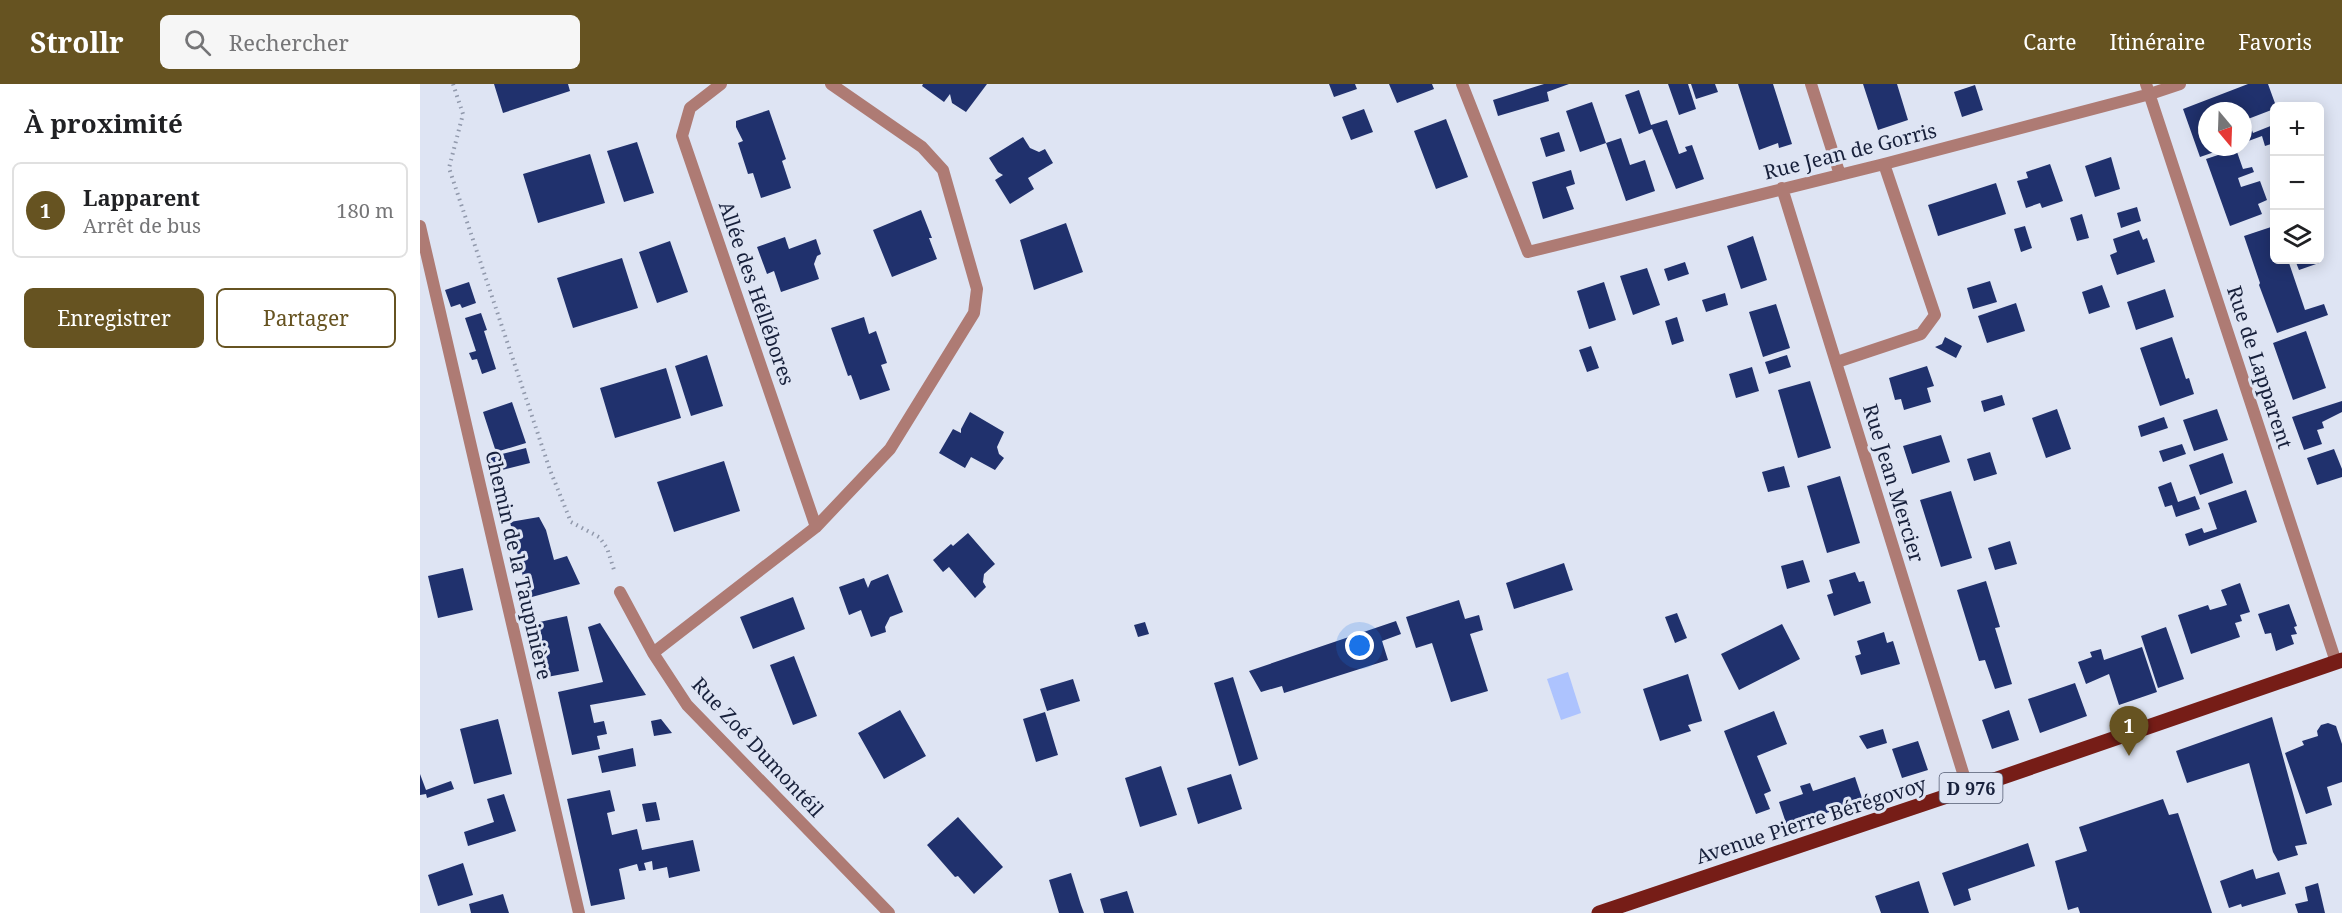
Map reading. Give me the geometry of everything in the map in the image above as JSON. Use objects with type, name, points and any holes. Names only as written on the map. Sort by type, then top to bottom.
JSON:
[{"type":"main road","name":"Avenue Pierre Bérégovoy","points":[[1599,913],[2339,661]]},
{"type":"street","name":"Allée des Héllébores","points":[[721,84],[690,108],[682,136],[816,527]]},
{"type":"street","points":[[653,653],[816,527],[890,449],[974,313],[977,289],[943,171],[922,147],[831,84]]},
{"type":"street","name":"Rue Jean de Gorris","points":[[1462,84],[1528,252],[1884,164],[2148,89],[2180,84]]},
{"type":"street","points":[[1811,84],[1840,175]]},
{"type":"street","name":"Rue de Lapparent","points":[[2148,89],[2339,661]]},
{"type":"street","points":[[1837,362],[1921,334],[1935,315],[1884,164]]},
{"type":"street","name":"Rue Jean Mercier","points":[[1782,188],[1968,789]]},
{"type":"street","name":"Chemin de la Taupinière","points":[[420,226],[579,913]]},
{"type":"street","name":"Rue Zoé Dumontéil","points":[[620,592],[653,653],[687,705],[889,913]]},
{"type":"path","points":[[453,84],[463,114],[449,168],[554,481],[571,522],[599,537],[607,548],[620,592]]},
{"type":"water","points":[[1568,672],[1581,713],[1561,720],[1547,679]]},
{"type":"building","points":[[494,84],[568,84],[570,91],[503,113]]},
{"type":"building","points":[[923,84],[987,84],[966,112],[952,103],[950,94],[944,102],[922,86]]},
{"type":"building","points":[[1329,84],[1355,84],[1357,89],[1334,97]]},
{"type":"building","points":[[1389,84],[1432,84],[1434,89],[1397,103]]},
{"type":"building","points":[[1544,84],[1569,84],[1547,92],[1549,101],[1498,116],[1493,100]]},
{"type":"building","points":[[1668,84],[1688,84],[1696,109],[1679,115]]},
{"type":"building","points":[[1691,84],[1715,84],[1718,92],[1696,99]]},
{"type":"building","points":[[1738,84],[1773,84],[1792,144],[1779,148],[1778,143],[1759,150]]},
{"type":"building","points":[[1863,84],[1897,84],[1908,120],[1878,130]]},
{"type":"building","points":[[2248,84],[2268,84],[2275,102],[2270,102],[2270,111],[2252,117],[2252,102],[2201,102]]},
{"type":"building","points":[[1975,85],[1983,110],[1962,117],[1954,92]]},
{"type":"building","points":[[1639,90],[1651,125],[1667,120],[1679,154],[1687,151],[1685,147],[1692,145],[1704,179],[1676,189],[1652,129],[1639,134],[1625,95]]},
{"type":"building","points":[[1592,102],[1606,143],[1580,152],[1566,111]]},
{"type":"building","points":[[2198,103],[2198,151],[2183,109]]},
{"type":"building","points":[[1364,109],[1373,132],[1351,140],[1342,117]]},
{"type":"building","points":[[769,110],[786,159],[782,161],[791,188],[761,198],[753,173],[748,174],[738,143],[743,141],[736,127],[736,121]]},
{"type":"building","points":[[1446,119],[1468,177],[1436,189],[1414,131]]},
{"type":"building","points":[[2270,126],[2270,144],[2265,146],[2262,136],[2252,140],[2252,130],[2253,133]]},
{"type":"building","points":[[1559,132],[1565,151],[1546,157],[1540,138]]},
{"type":"building","points":[[1023,137],[1030,148],[1039,152],[1045,149],[1053,163],[1028,178],[1034,189],[1010,204],[995,180],[1003,175],[998,172],[989,158]]},
{"type":"building","points":[[1621,138],[1630,165],[1645,160],[1655,191],[1626,201],[1606,143]]},
{"type":"building","points":[[637,142],[654,193],[624,202],[607,151]]},
{"type":"building","points":[[590,154],[605,203],[538,223],[523,174]]},
{"type":"building","points":[[2215,156],[2238,156],[2243,169],[2252,167],[2254,172],[2238,178],[2241,187],[2260,181],[2267,200],[2258,204],[2262,214],[2230,226],[2206,159]]},
{"type":"building","points":[[2111,157],[2120,189],[2095,197],[2085,166]]},
{"type":"building","points":[[2050,164],[2063,201],[2042,208],[2040,203],[2026,208],[2017,181],[2028,178],[2026,172]]},
{"type":"building","points":[[1571,170],[1575,184],[1566,187],[1574,209],[1543,219],[1532,182]]},
{"type":"building","points":[[1996,183],[2006,214],[1938,236],[1928,205]]},
{"type":"building","points":[[2137,207],[2141,221],[2121,228],[2117,213]]},
{"type":"building","points":[[921,210],[937,259],[892,277],[873,230]]},
{"type":"building","points":[[2082,214],[2089,238],[2077,241],[2070,218]]},
{"type":"building","points":[[1066,223],[1083,272],[1034,290],[1020,240]]},
{"type":"building","points":[[2025,226],[2032,248],[2021,252],[2014,229]]},
{"type":"building","points":[[2270,227],[2270,264],[2289,264],[2305,310],[2324,304],[2328,315],[2277,333],[2244,236]]},
{"type":"building","points":[[2139,230],[2143,240],[2147,238],[2155,262],[2117,275],[2110,255],[2117,252],[2113,239]]},
{"type":"building","points":[[1753,236],[1767,280],[1741,289],[1727,246]]},
{"type":"building","points":[[785,237],[789,249],[816,239],[821,254],[817,256],[814,264],[819,279],[781,292],[774,271],[767,274],[757,247]]},
{"type":"building","points":[[670,241],[688,292],[657,303],[639,252]]},
{"type":"building","points":[[622,258],[638,308],[573,328],[557,278]]},
{"type":"building","points":[[1685,262],[1689,274],[1668,281],[1664,269]]},
{"type":"building","points":[[2297,264],[2316,264],[2299,270]]},
{"type":"building","points":[[1647,268],[1660,305],[1633,315],[1620,276]]},
{"type":"building","points":[[1990,281],[1997,302],[1973,309],[1967,288]]},
{"type":"building","points":[[469,282],[476,303],[462,308],[460,304],[451,307],[445,290]]},
{"type":"building","points":[[1604,282],[1616,320],[1589,329],[1577,291]]},
{"type":"building","points":[[2102,285],[2110,307],[2089,314],[2082,292]]},
{"type":"building","points":[[2165,289],[2174,317],[2136,330],[2127,302]]},
{"type":"building","points":[[1725,293],[1728,305],[1706,312],[1702,300]]},
{"type":"building","points":[[2016,303],[2025,331],[1987,343],[1978,316]]},
{"type":"building","points":[[1776,304],[1790,348],[1763,357],[1749,312]]},
{"type":"building","points":[[481,313],[496,369],[482,374],[477,359],[472,360],[469,353],[476,351],[465,318]]},
{"type":"building","points":[[864,317],[869,334],[876,331],[887,363],[881,365],[890,390],[860,400],[851,375],[848,376],[831,328]]},
{"type":"building","points":[[1677,317],[1684,341],[1672,345],[1665,321]]},
{"type":"building","points":[[2306,331],[2326,388],[2293,400],[2273,343]]},
{"type":"building","points":[[1945,337],[1962,346],[1956,358],[1935,347],[1942,344]]},
{"type":"building","points":[[2172,337],[2186,379],[2189,378],[2194,394],[2160,406],[2140,348]]},
{"type":"building","points":[[1591,346],[1599,368],[1587,372],[1579,350]]},
{"type":"building","points":[[707,355],[723,406],[691,416],[675,366]]},
{"type":"building","points":[[1787,355],[1791,367],[1769,374],[1765,362]]},
{"type":"building","points":[[1927,366],[1934,386],[1927,388],[1931,402],[1904,410],[1901,399],[1895,400],[1889,378]]},
{"type":"building","points":[[1752,367],[1759,391],[1736,398],[1729,374]]},
{"type":"building","points":[[666,368],[681,418],[615,438],[600,388]]},
{"type":"building","points":[[1810,381],[1831,448],[1798,458],[1778,390]]},
{"type":"building","points":[[2002,395],[2005,405],[1984,412],[1981,401]]},
{"type":"building","points":[[2342,401],[2342,412],[2322,422],[2324,428],[2317,430],[2322,444],[2304,450],[2292,417]]},
{"type":"building","points":[[512,402],[526,443],[496,452],[483,412]]},
{"type":"building","points":[[2057,409],[2071,449],[2046,458],[2032,418]]},
{"type":"building","points":[[2217,409],[2228,440],[2194,451],[2183,420]]},
{"type":"building","points":[[970,412],[1004,432],[997,447],[999,454],[1004,458],[995,470],[971,457],[965,468],[939,453],[953,429],[961,433]]},
{"type":"building","points":[[2164,417],[2168,428],[2141,437],[2138,426]]},
{"type":"building","points":[[1941,435],[1950,462],[1912,474],[1903,446]]},
{"type":"building","points":[[2182,444],[2186,454],[2163,462],[2159,451]]},
{"type":"building","points":[[526,448],[530,463],[494,472],[490,457]]},
{"type":"building","points":[[2334,449],[2342,469],[2342,477],[2317,485],[2307,458]]},
{"type":"building","points":[[1990,452],[1997,474],[1974,481],[1967,459]]},
{"type":"building","points":[[2223,453],[2233,483],[2200,495],[2189,465]]},
{"type":"building","points":[[724,461],[740,511],[674,532],[657,482]]},
{"type":"building","points":[[1784,466],[1790,487],[1768,492],[1762,472]]},
{"type":"building","points":[[1840,476],[1860,543],[1827,553],[1807,486]]},
{"type":"building","points":[[2171,482],[2178,502],[2195,496],[2200,509],[2176,517],[2172,505],[2165,507],[2158,487]]},
{"type":"building","points":[[2246,490],[2257,522],[2189,546],[2185,534],[2202,528],[2204,533],[2217,529],[2208,503]]},
{"type":"building","points":[[1951,491],[1972,558],[1941,567],[1920,500]]},
{"type":"building","points":[[539,517],[546,530],[554,560],[567,556],[580,584],[528,598],[510,522]]},
{"type":"building","points":[[968,533],[995,564],[984,574],[983,582],[986,587],[975,598],[949,567],[943,572],[933,560]]},
{"type":"building","points":[[2010,541],[2017,564],[1995,570],[1988,548]]},
{"type":"building","points":[[1803,560],[1810,582],[1787,589],[1781,566]]},
{"type":"building","points":[[1564,563],[1573,590],[1514,609],[1506,583]]},
{"type":"building","points":[[463,568],[473,610],[438,618],[428,576]]},
{"type":"building","points":[[1855,572],[1859,582],[1864,581],[1871,603],[1834,616],[1827,595],[1833,593],[1829,580]]},
{"type":"building","points":[[888,574],[903,612],[890,617],[885,627],[886,632],[871,637],[861,610],[849,615],[839,587],[864,578],[868,588],[871,581]]},
{"type":"building","points":[[1986,581],[2000,627],[1995,628],[2012,684],[1995,689],[1985,660],[1979,661],[1957,590]]},
{"type":"building","points":[[2240,583],[2250,612],[2240,615],[2242,621],[2235,623],[2240,637],[2191,654],[2178,615],[2208,605],[2210,610],[2227,605],[2221,590]]},
{"type":"building","points":[[793,597],[805,629],[753,649],[740,617]]},
{"type":"building","points":[[1459,600],[1465,619],[1479,615],[1483,630],[1470,634],[1488,691],[1451,702],[1432,643],[1416,648],[1406,617]]},
{"type":"building","points":[[2289,604],[2297,626],[2294,627],[2297,634],[2291,635],[2294,644],[2276,651],[2271,633],[2265,634],[2258,614]]},
{"type":"building","points":[[1677,613],[1687,638],[1675,643],[1665,617]]},
{"type":"building","points":[[567,616],[579,671],[547,677],[535,623]]},
{"type":"building","points":[[1396,621],[1401,634],[1382,641],[1388,660],[1284,693],[1282,686],[1261,692],[1249,671]]},
{"type":"building","points":[[1145,622],[1149,634],[1138,637],[1134,625]]},
{"type":"building","points":[[600,623],[646,695],[590,705],[594,723],[604,721],[607,734],[597,736],[600,749],[572,755],[558,692],[603,682],[588,627]]},
{"type":"building","points":[[1782,624],[1800,659],[1739,690],[1721,654]]},
{"type":"building","points":[[2166,627],[2184,679],[2158,688],[2141,636]]},
{"type":"building","points":[[1884,632],[1887,643],[1893,641],[1900,664],[1861,675],[1855,656],[1861,654],[1857,641]]},
{"type":"building","points":[[2142,647],[2157,692],[2119,705],[2109,674],[2086,684],[2078,662],[2092,657],[2090,652],[2101,649],[2104,660]]},
{"type":"building","points":[[794,656],[817,716],[793,725],[770,665]]},
{"type":"building","points":[[1688,674],[1702,721],[1688,725],[1691,731],[1660,741],[1643,689]]},
{"type":"building","points":[[1233,677],[1258,759],[1239,766],[1214,683]]},
{"type":"building","points":[[1073,679],[1080,701],[1047,711],[1040,689]]},
{"type":"building","points":[[2075,683],[2087,716],[2040,733],[2028,699]]},
{"type":"building","points":[[900,710],[926,756],[884,779],[858,733]]},
{"type":"building","points":[[2009,710],[2019,740],[1992,749],[1982,720]]},
{"type":"building","points":[[1774,711],[1787,744],[1757,756],[1771,791],[1764,794],[1770,809],[1756,814],[1724,731]]},
{"type":"building","points":[[1045,712],[1058,755],[1036,762],[1023,719]]},
{"type":"building","points":[[2272,717],[2307,844],[2295,846],[2298,855],[2278,861],[2273,852],[2249,763],[2187,783],[2176,751]]},
{"type":"building","points":[[498,719],[512,774],[474,784],[460,729]]},
{"type":"building","points":[[661,719],[672,733],[654,736],[651,721]]},
{"type":"building","points":[[2328,723],[2336,726],[2342,744],[2342,782],[2327,787],[2332,805],[2306,814],[2285,753],[2304,745],[2302,741],[2318,736],[2317,731],[2321,725]]},
{"type":"building","points":[[1883,729],[1887,743],[1867,749],[1859,736]]},
{"type":"building","points":[[1918,741],[1928,770],[1902,778],[1892,749]]},
{"type":"building","points":[[633,748],[636,766],[602,773],[598,756]]},
{"type":"building","points":[[1161,766],[1177,815],[1140,827],[1125,778]]},
{"type":"building","points":[[420,774],[426,790],[451,781],[454,789],[427,798],[426,794],[420,795]]},
{"type":"building","points":[[1231,774],[1242,809],[1198,824],[1187,788]]},
{"type":"building","points":[[1855,777],[1863,801],[1787,826],[1779,802],[1803,794],[1800,786],[1810,783],[1813,791]]},
{"type":"building","points":[[610,790],[615,811],[607,813],[612,835],[637,829],[642,850],[693,840],[700,871],[669,878],[667,867],[653,870],[652,861],[644,863],[646,870],[639,871],[637,864],[619,869],[625,899],[591,906],[567,799]]},
{"type":"building","points":[[504,794],[516,831],[468,846],[464,832],[494,822],[487,799]]},
{"type":"building","points":[[2163,799],[2169,815],[2178,813],[2212,913],[2080,913],[2078,907],[2068,910],[2055,861],[2087,851],[2079,827]]},
{"type":"building","points":[[656,802],[660,820],[646,822],[642,804]]},
{"type":"building","points":[[958,817],[1003,867],[974,894],[958,876],[955,877],[927,845]]},
{"type":"building","points":[[2028,843],[2035,866],[1968,889],[1971,900],[1954,906],[1942,873]]},
{"type":"building","points":[[463,863],[473,895],[438,906],[428,875]]},
{"type":"building","points":[[2253,869],[2256,879],[2279,872],[2286,894],[2242,907],[2241,904],[2229,908],[2220,881]]},
{"type":"building","points":[[1071,873],[1084,913],[1059,913],[1049,880]]},
{"type":"building","points":[[1919,881],[1929,913],[1881,913],[1875,896]]},
{"type":"building","points":[[2318,883],[2325,913],[2298,913],[2295,904],[2308,901],[2305,887]]},
{"type":"building","points":[[1127,891],[1134,913],[1104,913],[1100,899]]},
{"type":"building","points":[[503,894],[509,913],[471,913],[469,904]]},
{"type":"place","name":"Lapparent","points":[[2129,756]]}]
